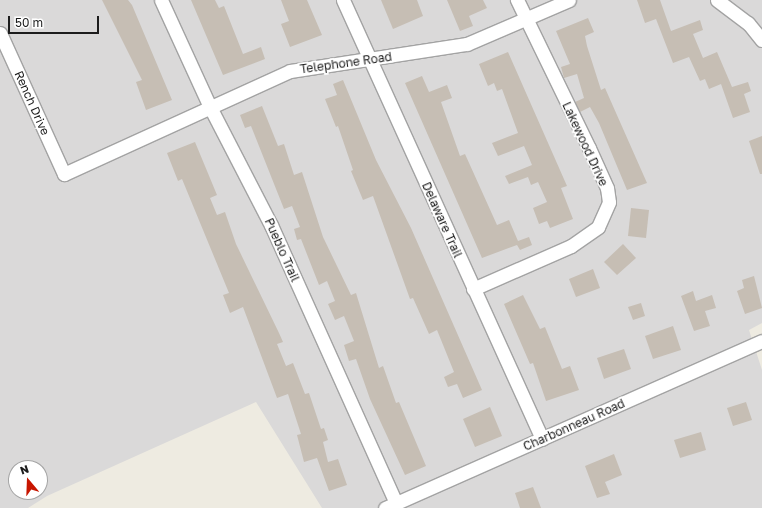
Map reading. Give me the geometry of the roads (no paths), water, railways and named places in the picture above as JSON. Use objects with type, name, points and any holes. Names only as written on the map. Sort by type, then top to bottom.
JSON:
[{"type":"street","name":"Pueblo Trail","points":[[161,0],[209,105],[271,225],[390,505]]},
{"type":"street","name":"Delaware Trail","points":[[343,0],[472,289],[542,439]]},
{"type":"street","name":"Lakewood Drive","points":[[472,289],[571,246],[598,227],[609,202],[607,188],[589,148],[517,0]]},
{"type":"street","name":"Telephone Road","points":[[64,174],[209,105],[290,71],[315,64],[370,60],[467,44],[569,0]]},
{"type":"street","points":[[717,0],[748,23],[762,40]]},
{"type":"street","name":"Rench Drive","points":[[0,33],[64,174]]},
{"type":"street","name":"Charbonneau Road","points":[[390,505],[762,341]]}]
